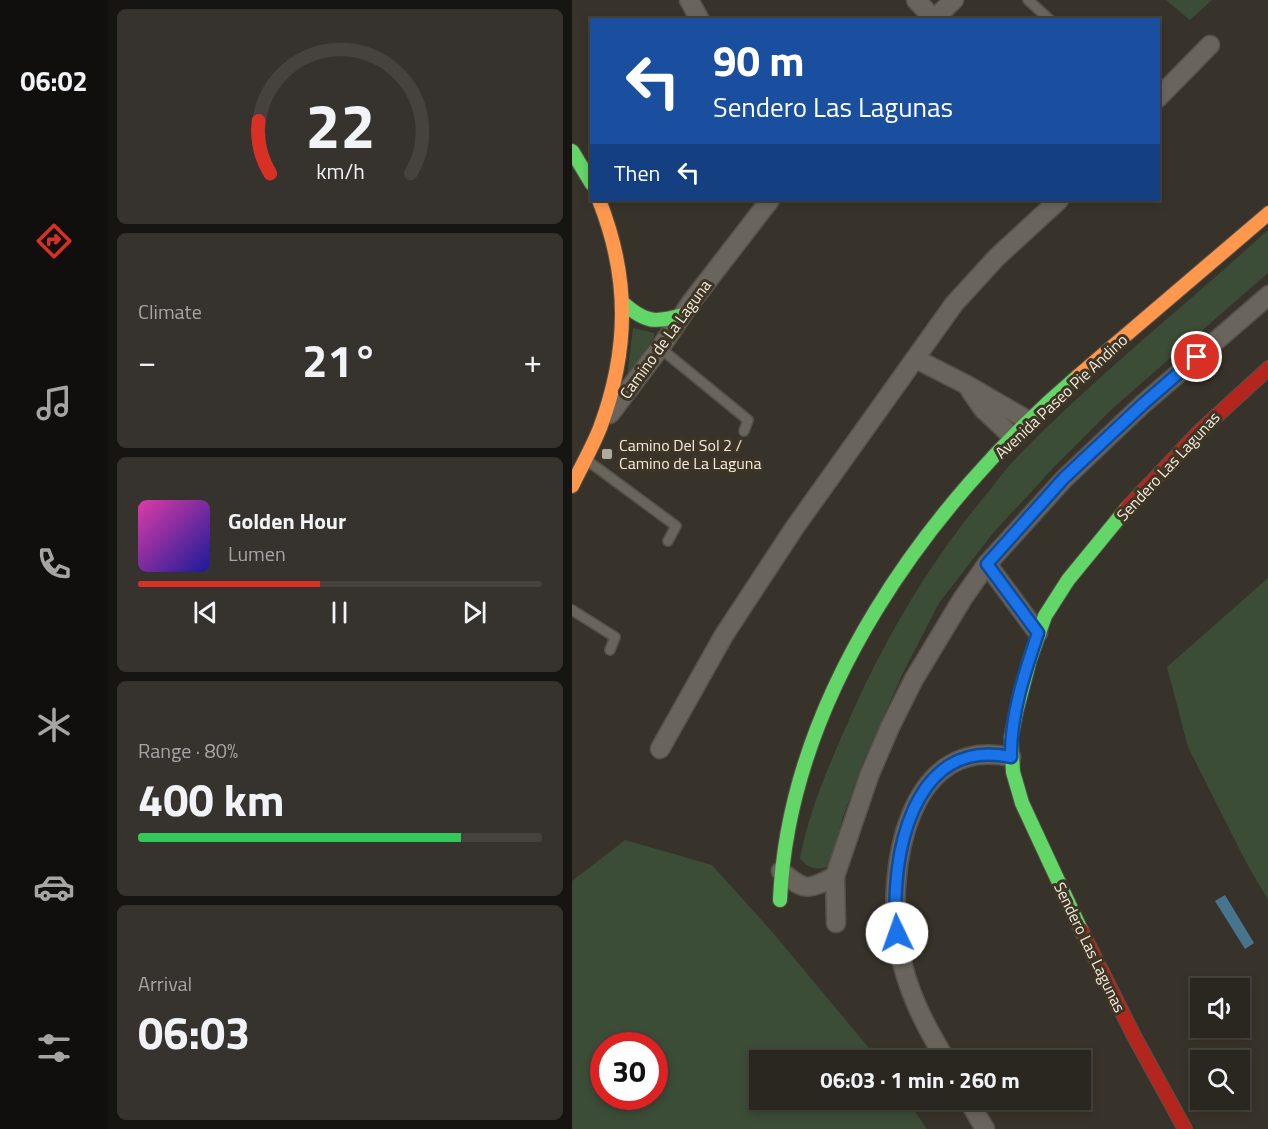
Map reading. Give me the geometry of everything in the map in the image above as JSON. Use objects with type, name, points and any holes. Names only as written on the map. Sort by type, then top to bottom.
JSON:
[{"type":"street","points":[[689,0],[699,18]]},
{"type":"street","points":[[916,0],[933,18]]},
{"type":"street","points":[[935,18],[954,0]]},
{"type":"street","points":[[1160,96],[1210,45]]},
{"type":"street","points":[[572,151],[590,181]]},
{"type":"street","points":[[599,201],[612,238],[623,303],[619,346],[600,428]]},
{"type":"street","name":"Camino de La Laguna","points":[[572,486],[600,428],[769,201]]},
{"type":"street","points":[[660,749],[724,635],[782,546],[954,304],[997,257],[1058,201]]},
{"type":"street","name":"Avenida Paseo Pie Andino","points":[[780,900],[781,871],[796,794],[808,757],[838,679],[857,642],[902,571],[962,493],[1029,421],[1268,213]]},
{"type":"street","points":[[836,923],[835,876],[865,786],[890,727],[941,633],[987,564],[1064,478],[1143,404],[1268,295]]},
{"type":"street","points":[[623,303],[638,316],[661,321],[683,315]]},
{"type":"street","points":[[916,359],[1029,421]]},
{"type":"street","name":"Sendero Las Lagunas","points":[[1185,1129],[1114,998],[1062,890],[1017,788],[1011,757],[1014,714],[1038,633],[1055,598],[1123,512],[1230,400],[1268,368]]},
{"type":"street","points":[[967,385],[983,409],[1013,437]]},
{"type":"street","points":[[987,564],[1038,633]]},
{"type":"street","points":[[941,1050],[914,1001],[899,947],[895,891],[903,839],[910,814],[934,778],[944,769],[977,755],[1011,757]]},
{"type":"street","points":[[781,871],[797,886],[816,887],[835,876]]},
{"type":"street","points":[[974,1110],[985,1129]]},
{"type":"lane","points":[[1028,0],[1048,18]]},
{"type":"lane","points":[[660,348],[748,420],[744,431]]},
{"type":"lane","points":[[585,459],[676,526],[668,542]]},
{"type":"lane","points":[[572,610],[615,637],[610,650]]},
{"type":"green space","points":[[1166,0],[1212,0],[1190,20]]},
{"type":"green space","points":[[1268,230],[1268,273],[1113,408],[1055,466],[993,533],[939,603],[902,675],[862,765],[842,820],[831,866],[818,868],[806,865],[800,858],[809,820],[844,731],[896,625],[949,542],[1007,468],[1049,425],[1110,368]]},
{"type":"green space","points":[[633,328],[654,333],[654,337],[627,378]]},
{"type":"green space","points":[[1268,578],[1268,900],[1246,862],[1188,747],[1167,667]]},
{"type":"green space","points":[[625,840],[712,865],[774,934],[871,1050],[749,1050],[749,1110],[914,1110],[927,1129],[572,1129],[572,881]]},
{"type":"water","points":[[1225,895],[1254,943],[1245,949],[1215,901]]},
{"type":"traffic: fast","points":[[572,151],[590,181]]},
{"type":"traffic: fast","points":[[623,303],[651,320],[683,315]]},
{"type":"traffic: fast","points":[[780,900],[789,824],[809,750],[839,679],[876,610],[920,545],[969,483],[1022,427],[1078,376]]},
{"type":"traffic: fast","points":[[1081,930],[1022,803],[1013,772],[1011,738],[1030,659],[1045,616],[1068,580],[1127,508]]},
{"type":"traffic: slow","points":[[572,486],[600,428],[610,399],[621,342],[621,286],[609,229],[599,201]]},
{"type":"traffic: slow","points":[[1078,376],[1269,213]]},
{"type":"traffic: jam","points":[[1127,508],[1200,431],[1269,368]]},
{"type":"traffic: jam","points":[[1081,930],[1134,1036],[1185,1129]]},
{"type":"place","name":"Camino Del Sol 2 / Camino de La Laguna","points":[[607,454]]},
{"type":"route","points":[[897,933],[895,891],[903,839],[910,814],[934,778],[954,763],[977,755],[1011,757],[1014,714],[1038,633],[987,564],[1064,478],[1197,357]]}]
